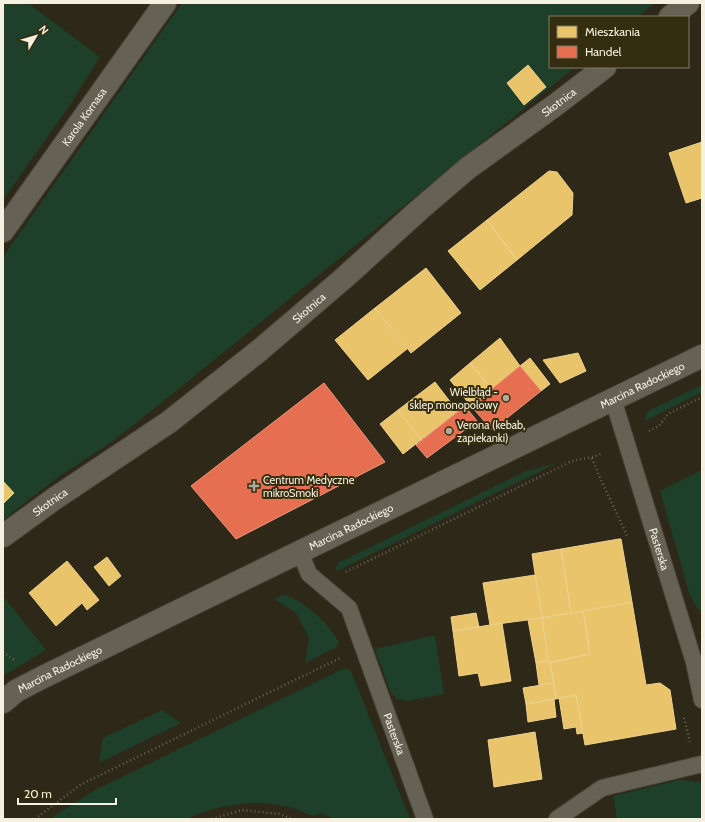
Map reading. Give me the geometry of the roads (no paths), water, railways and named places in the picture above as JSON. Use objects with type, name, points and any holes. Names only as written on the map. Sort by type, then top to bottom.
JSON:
[{"type":"street","name":"Karola Kornasa","points":[[3,231],[165,3]]},
{"type":"street","points":[[671,16],[688,3]]},
{"type":"street","name":"Skotnica","points":[[3,536],[54,499],[169,422],[260,350],[468,168],[604,68]]},
{"type":"street","name":"Marcina Radockiego","points":[[3,702],[16,691],[36,681],[702,356]]},
{"type":"lane","name":"Pasterska","points":[[613,399],[698,660],[702,700]]},
{"type":"lane","name":"Pasterska","points":[[300,552],[309,574],[349,608],[425,819]]},
{"type":"lane","points":[[557,819],[602,788],[702,764]]},
{"type":"place","name":"Wielbłąd - sklep monopolowy","points":[[506,398]]},
{"type":"place","name":"Verona (kebab, zapiekanki)","points":[[449,431]]},
{"type":"place","name":"Centrum Medyczne mikroSmoki","points":[[254,486]]}]
